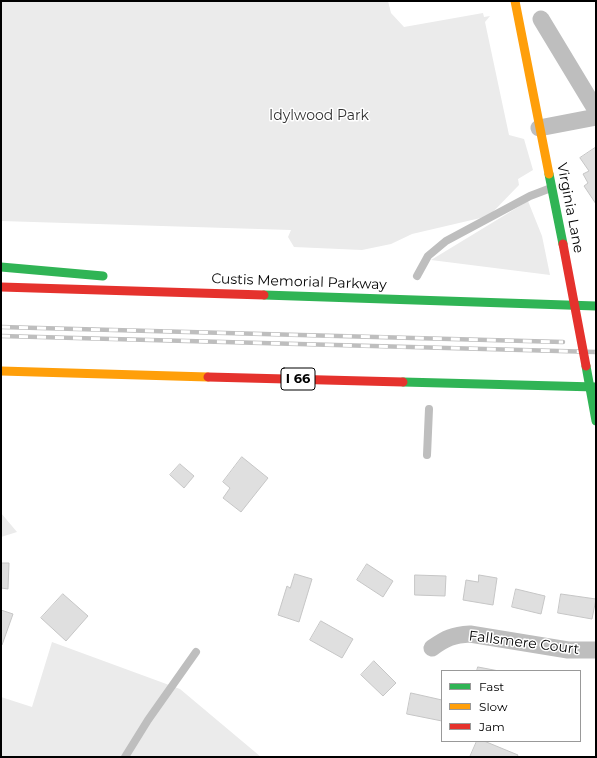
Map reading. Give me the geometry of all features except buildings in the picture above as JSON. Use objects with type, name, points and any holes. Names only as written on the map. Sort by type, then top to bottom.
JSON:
[{"type":"main road","name":"Virginia Lane","points":[[515,1],[596,421]]},
{"type":"main road","points":[[1,267],[110,277]]},
{"type":"main road","points":[[187,284],[351,298]]},
{"type":"main road","name":"Custis Memorial Parkway","points":[[1,287],[596,306]]},
{"type":"main road","points":[[141,301],[351,298]]},
{"type":"main road","name":"I 66","points":[[1,371],[596,387]]},
{"type":"street","points":[[541,19],[596,110]]},
{"type":"street","points":[[539,128],[596,117]]},
{"type":"street","name":"Fallsmere Court","points":[[432,648],[443,640],[456,635],[470,634],[568,650],[596,650]]},
{"type":"lane","points":[[417,276],[428,256],[446,241],[530,196],[551,188]]},
{"type":"lane","points":[[427,455],[429,409]]},
{"type":"lane","points":[[125,757],[148,720],[196,652]]},
{"type":"green space","name":"Idylwood Park","points":[[1,1],[388,1],[391,13],[404,27],[483,13],[484,17],[490,16],[485,22],[509,135],[524,139],[533,170],[518,179],[519,185],[489,216],[412,234],[391,244],[362,250],[294,247],[288,237],[291,230],[1,221]]},
{"type":"green space","points":[[528,201],[542,236],[550,275],[431,260]]},
{"type":"green space","points":[[1,513],[17,532],[1,537]]},
{"type":"green space","points":[[52,642],[180,689],[261,757],[1,757],[1,697],[32,707]]},
{"type":"railway","points":[[1,327],[563,342]]},
{"type":"railway","points":[[1,336],[596,352]]},
{"type":"traffic: fast","points":[[549,174],[563,244]]},
{"type":"traffic: fast","points":[[1,267],[103,276]]},
{"type":"traffic: fast","points":[[264,295],[596,306]]},
{"type":"traffic: fast","points":[[586,366],[596,421]]},
{"type":"traffic: fast","points":[[403,382],[596,387]]},
{"type":"traffic: slow","points":[[515,1],[549,174]]},
{"type":"traffic: slow","points":[[1,371],[208,377]]},
{"type":"traffic: jam","points":[[563,244],[586,366]]},
{"type":"traffic: jam","points":[[1,287],[264,295]]},
{"type":"traffic: jam","points":[[208,377],[403,382]]}]
